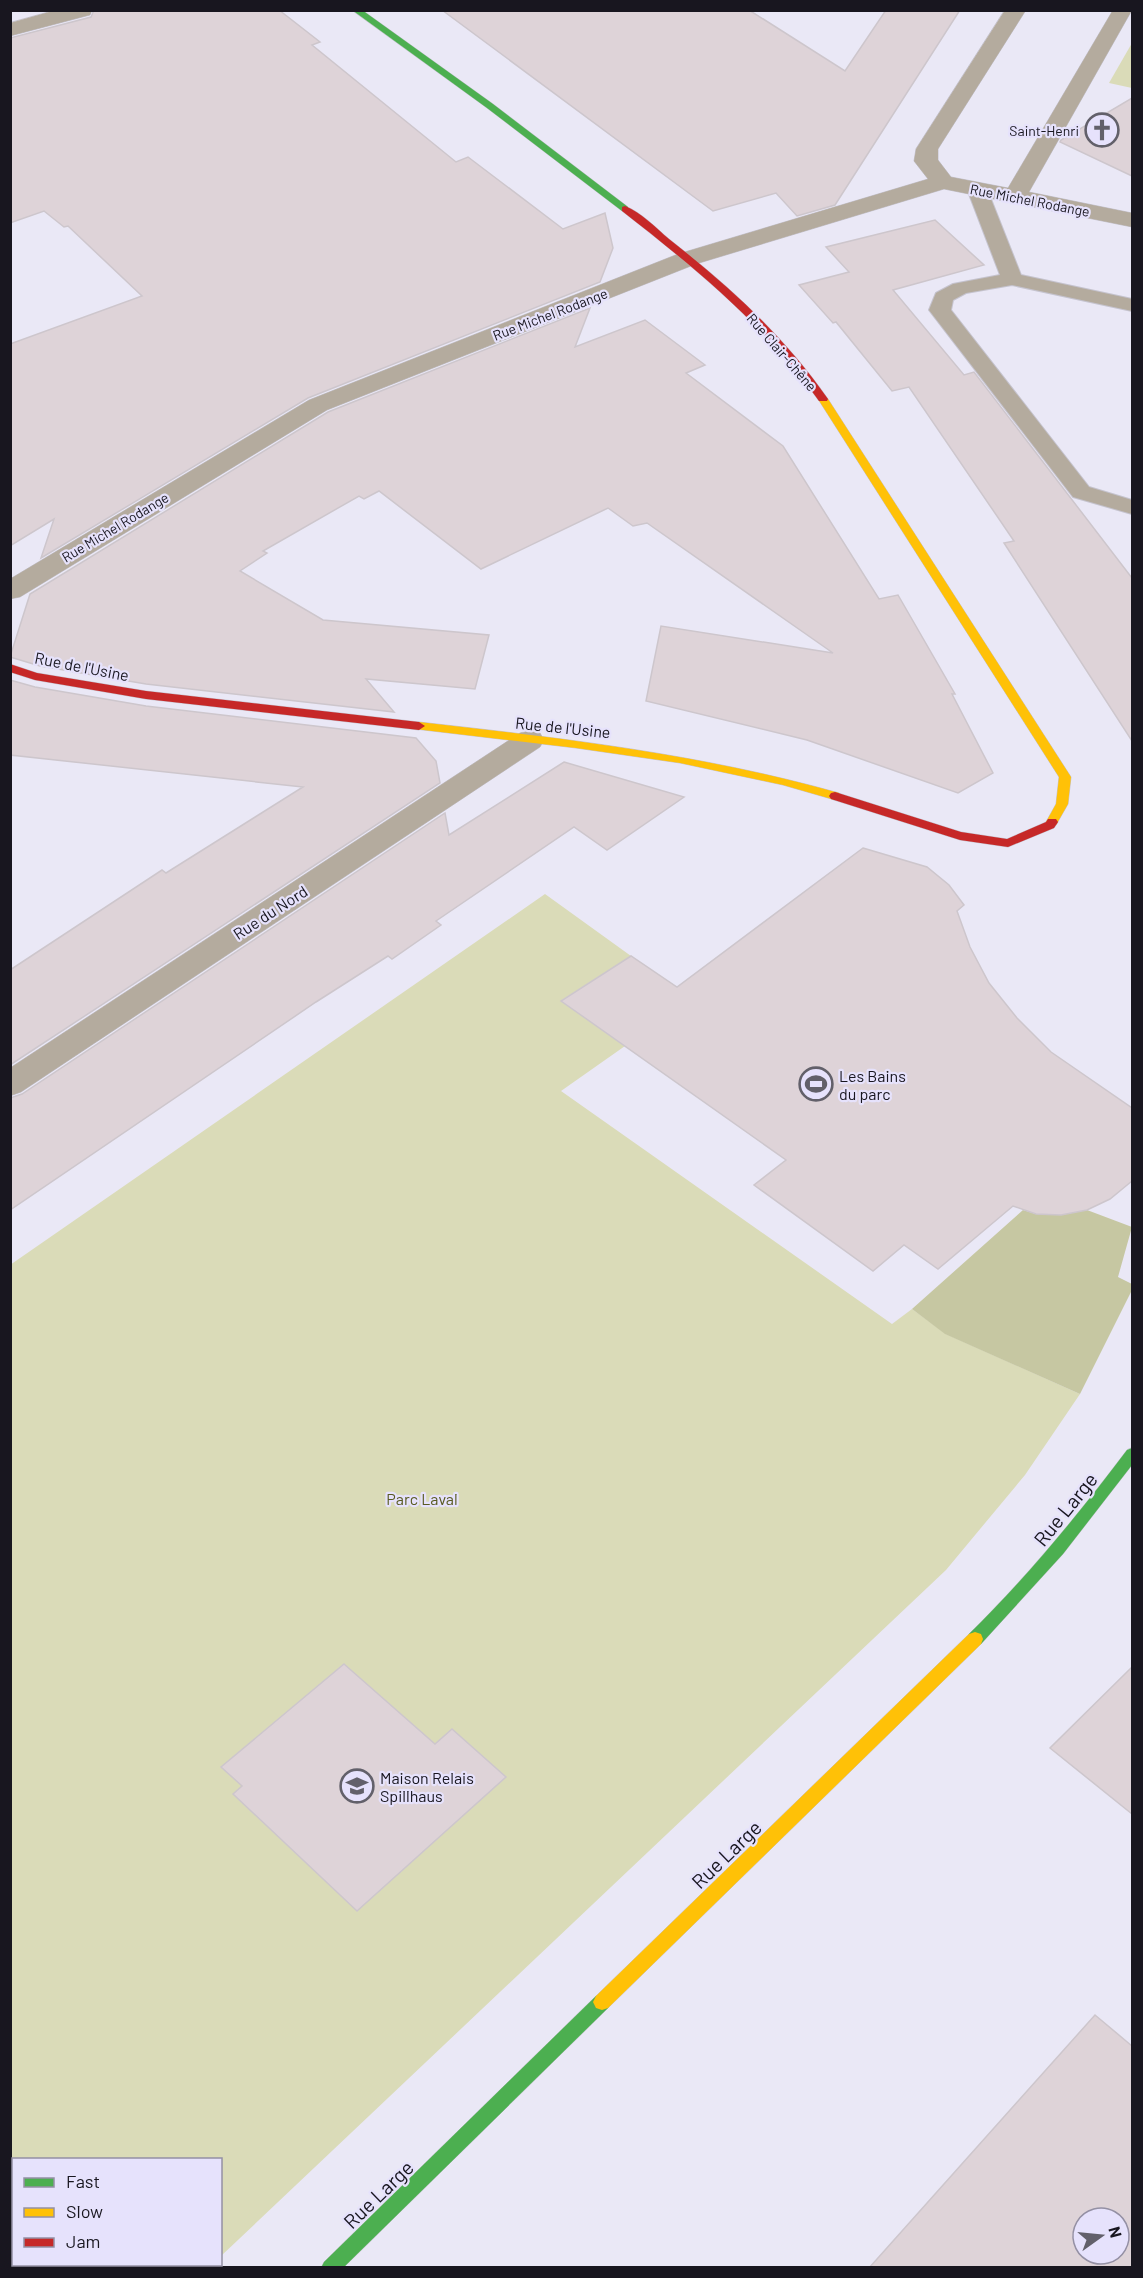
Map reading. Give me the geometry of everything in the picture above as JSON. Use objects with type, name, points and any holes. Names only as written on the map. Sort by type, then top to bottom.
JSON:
[{"type":"street","points":[[10,30],[82,10]]},
{"type":"street","name":"Rue Clair-Chêne","points":[[356,10],[490,106],[687,260],[763,325],[819,393],[1065,777]]},
{"type":"street","points":[[943,182],[926,160],[927,149],[1016,10]]},
{"type":"street","points":[[1015,196],[1124,10]]},
{"type":"street","name":"Rue Michel Rodange","points":[[10,591],[318,405],[687,260],[943,182],[1132,220]]},
{"type":"street","name":"Rue de l'Usine","points":[[10,668],[35,676],[146,695],[663,754],[784,780],[960,836],[1008,843],[1050,825],[1062,804],[1065,777]]},
{"type":"street","name":"Rue du Nord","points":[[10,1084],[530,740]]},
{"type":"street","name":"Rue Large","points":[[334,2266],[1006,1608],[1088,1515],[1132,1454]]},
{"type":"lane","points":[[977,189],[1012,279]]},
{"type":"lane","points":[[1132,305],[1012,279],[960,288],[943,297],[940,310],[1081,492],[1132,507]]},
{"type":"green space","points":[[1132,43],[1132,88],[1109,83]]},
{"type":"green space","name":"Parc Laval","points":[[545,894],[631,956],[562,1000],[625,1046],[561,1091],[892,1324],[912,1309],[946,1334],[1080,1394],[1025,1475],[946,1570],[222,2255],[222,2158],[12,2158],[12,2266],[210,2266],[11,2267],[10,1265]]},
{"type":"green space","points":[[1023,1210],[1036,1214],[1061,1215],[1087,1210],[1132,1227],[1118,1277],[1132,1284],[1132,1290],[1080,1394],[945,1334],[912,1309]]},
{"type":"building","points":[[94,10],[279,10],[320,42],[312,45],[456,162],[468,157],[563,229],[605,213],[613,248],[600,282],[308,398],[41,558],[54,519],[10,546],[10,344],[142,296],[68,226],[64,227],[44,211],[10,223],[10,38],[91,17]]},
{"type":"building","points":[[442,10],[749,10],[845,71],[886,10],[960,10],[835,205],[797,216],[776,193],[713,211]]},
{"type":"building","name":"Saint-Henri","points":[[1132,98],[1132,176],[1060,142],[1061,140]]},
{"type":"building","points":[[935,220],[984,265],[893,290],[964,375],[974,372],[1132,578],[1132,741],[1004,543],[1014,541],[909,387],[892,391],[836,322],[833,323],[799,285],[849,272],[826,247]]},
{"type":"building","points":[[590,308],[575,347],[645,320],[705,365],[686,373],[783,446],[879,599],[898,595],[955,694],[952,694],[993,773],[958,793],[807,740],[646,701],[661,626],[833,653],[647,523],[633,526],[608,508],[481,569],[379,491],[364,499],[359,496],[263,551],[267,553],[240,571],[323,620],[489,635],[475,689],[366,679],[394,712],[146,684],[40,666],[10,657],[30,594],[328,412]]},
{"type":"building","points":[[10,680],[35,687],[146,706],[416,738],[436,761],[440,783],[10,1065],[10,970],[162,870],[166,873],[303,787],[10,755]]},
{"type":"building","points":[[564,762],[684,797],[607,850],[574,827],[436,921],[441,925],[392,959],[388,956],[316,1002],[10,1210],[10,1098],[22,1094],[445,813],[449,835]]},
{"type":"building","points":[[863,848],[927,867],[949,885],[964,905],[957,911],[970,947],[989,983],[1017,1018],[1051,1052],[1132,1108],[1132,1181],[1110,1199],[1087,1210],[1061,1215],[1036,1214],[1013,1206],[938,1269],[904,1245],[873,1271],[754,1185],[786,1160],[561,1001],[631,956],[677,987]]},
{"type":"building","points":[[344,1664],[435,1744],[452,1729],[506,1777],[357,1911],[233,1794],[242,1786],[221,1767]]},
{"type":"building","points":[[1132,1667],[1132,1814],[1050,1748]]},
{"type":"building","points":[[1095,2015],[1132,2046],[1132,2268],[869,2268]]},
{"type":"traffic: fast","points":[[356,10],[490,106],[625,209]]},
{"type":"traffic: fast","points":[[975,1639],[1057,1550],[1132,1454]]},
{"type":"traffic: fast","points":[[330,2268],[602,2002]]},
{"type":"traffic: slow","points":[[823,399],[1065,777],[1062,804],[1052,822]]},
{"type":"traffic: slow","points":[[419,726],[576,744],[680,759],[784,781],[835,796]]},
{"type":"traffic: slow","points":[[602,2002],[975,1639]]},
{"type":"traffic: jam","points":[[625,209],[706,273],[758,320],[803,371],[823,399]]},
{"type":"traffic: jam","points":[[10,668],[35,676],[146,695],[419,726]]},
{"type":"traffic: jam","points":[[835,796],[960,836],[1008,843],[1050,825],[1052,822]]},
{"type":"place","name":"Saint-Henri","points":[[1102,130]]},
{"type":"place","name":"Les Bains du parc","points":[[816,1084]]},
{"type":"place","name":"Maison Relais Spillhaus","points":[[357,1786]]}]
